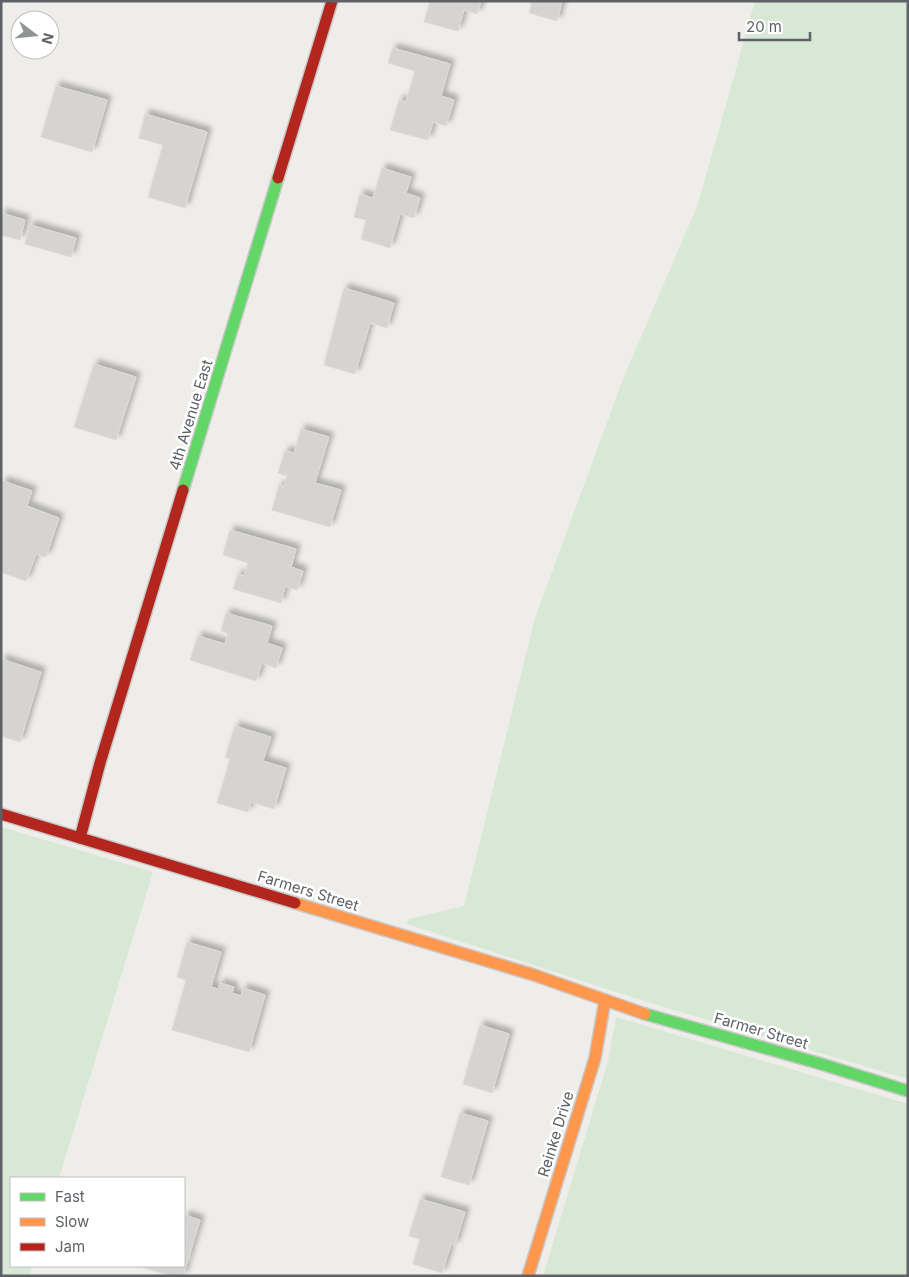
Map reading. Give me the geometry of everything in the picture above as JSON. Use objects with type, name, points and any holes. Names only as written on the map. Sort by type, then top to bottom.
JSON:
[{"type":"street","name":"4th Avenue East","points":[[80,838],[108,736],[332,1]]},
{"type":"street","name":"Farmers Street","points":[[1,814],[534,975],[605,1000]]},
{"type":"street","name":"Farmer Street","points":[[605,1000],[643,1013],[908,1091]]},
{"type":"street","name":"Reinke Drive","points":[[528,1276],[594,1058],[605,1000]]},
{"type":"green space","points":[[755,1],[908,1],[908,1079],[647,1002],[407,924],[409,919],[464,906],[535,618],[623,379],[698,204]]},
{"type":"green space","points":[[1,827],[153,872],[59,1177],[10,1177],[10,1267],[32,1267],[29,1276],[1,1276]]},
{"type":"green space","points":[[616,1017],[908,1104],[908,1276],[543,1276],[608,1061]]},
{"type":"building","points":[[430,1],[481,1],[477,14],[464,10],[458,31],[424,22]]},
{"type":"building","points":[[532,1],[562,1],[557,21],[529,13]]},
{"type":"building","points":[[393,48],[450,64],[441,96],[454,100],[446,126],[433,122],[428,140],[390,130],[399,100],[406,102],[415,71],[388,63]]},
{"type":"building","points":[[56,86],[107,100],[92,152],[41,137]]},
{"type":"building","points":[[145,114],[207,132],[185,208],[148,197],[163,145],[139,138]]},
{"type":"building","points":[[382,168],[411,177],[406,193],[420,198],[414,218],[400,214],[390,248],[361,239],[366,220],[354,217],[360,194],[373,198]]},
{"type":"building","points":[[1,213],[25,220],[20,240],[1,235]]},
{"type":"building","points":[[30,225],[76,238],[71,257],[25,244]]},
{"type":"building","points":[[344,288],[394,303],[387,328],[370,323],[355,374],[324,365]]},
{"type":"building","points":[[94,364],[136,377],[116,440],[74,427]]},
{"type":"building","points":[[301,429],[329,437],[315,483],[341,490],[330,527],[272,510],[279,485],[284,487],[287,476],[278,473],[285,451],[294,453]]},
{"type":"building","points":[[3,481],[32,491],[27,506],[59,518],[46,557],[36,554],[26,581],[1,572],[1,487]]},
{"type":"building","points":[[230,530],[296,549],[291,567],[303,571],[297,590],[285,586],[281,603],[233,589],[238,574],[244,576],[248,563],[223,555]]},
{"type":"building","points":[[226,613],[272,626],[267,643],[282,648],[276,668],[262,663],[256,681],[190,660],[198,636],[225,644],[228,633],[221,631]]},
{"type":"building","points":[[1,659],[41,672],[20,742],[1,736]]},
{"type":"building","points":[[235,726],[271,737],[263,761],[286,768],[274,809],[251,802],[248,812],[217,803],[230,759],[225,757]]},
{"type":"building","points":[[187,942],[221,952],[211,987],[218,989],[220,983],[234,987],[232,993],[241,996],[243,988],[265,995],[249,1052],[172,1030],[186,980],[177,977]]},
{"type":"building","points":[[480,1025],[509,1034],[492,1093],[463,1084]]},
{"type":"building","points":[[460,1113],[488,1121],[469,1185],[441,1177]]},
{"type":"building","points":[[420,1199],[465,1212],[455,1245],[451,1244],[442,1273],[413,1264],[420,1239],[409,1236]]},
{"type":"building","points":[[185,1215],[200,1220],[183,1276],[172,1276],[141,1267],[185,1267]]},
{"type":"traffic: fast","points":[[183,490],[278,178]]},
{"type":"traffic: fast","points":[[645,1014],[818,1063],[908,1091]]},
{"type":"traffic: slow","points":[[295,903],[534,975],[645,1014]]},
{"type":"traffic: slow","points":[[528,1276],[595,1058],[605,1000]]},
{"type":"traffic: jam","points":[[278,178],[332,1]]},
{"type":"traffic: jam","points":[[80,838],[100,763],[183,490]]},
{"type":"traffic: jam","points":[[1,814],[295,903]]}]
